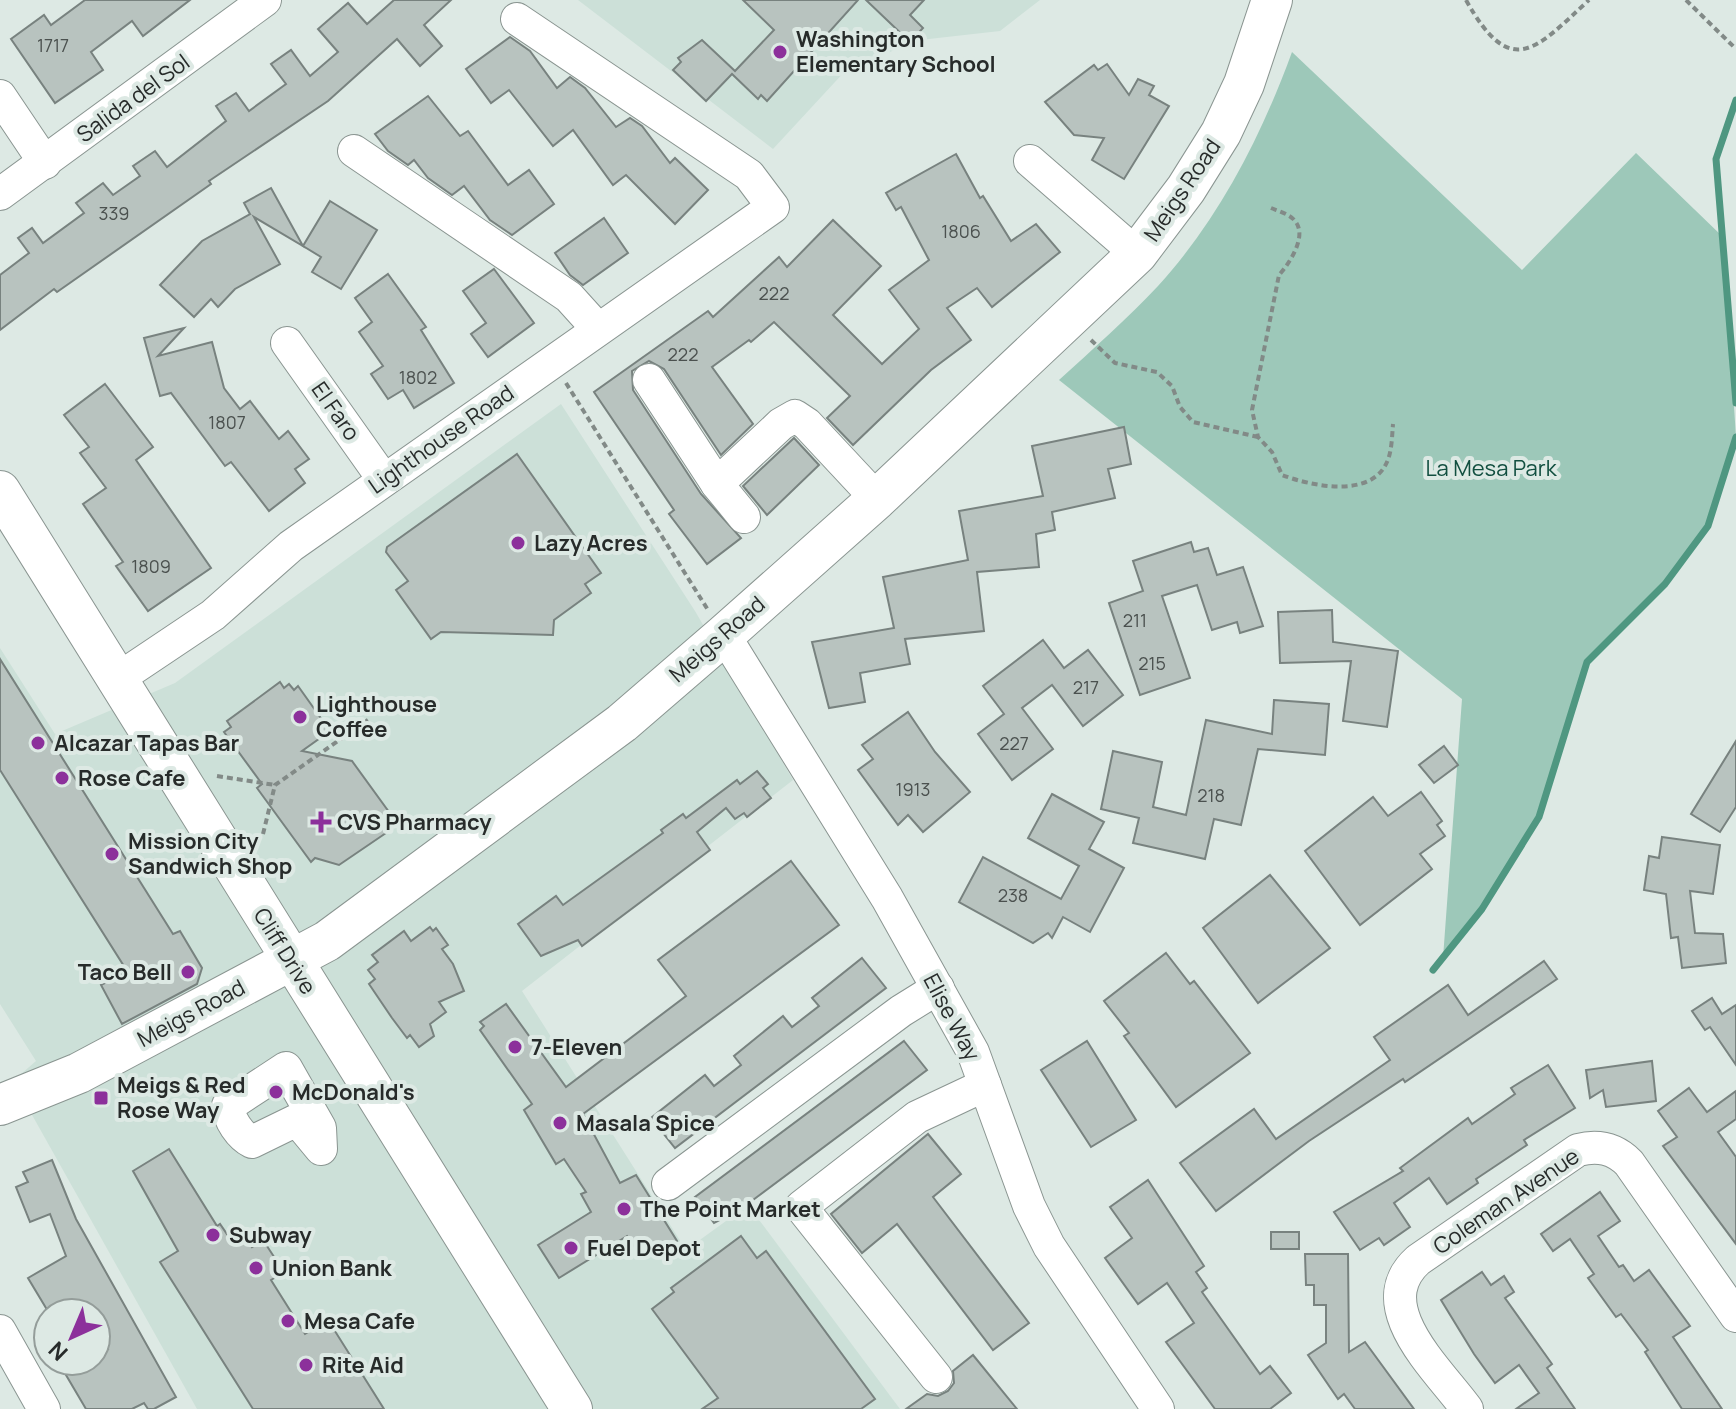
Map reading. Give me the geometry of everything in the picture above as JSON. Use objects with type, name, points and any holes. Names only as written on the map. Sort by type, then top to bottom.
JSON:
[{"type":"main road","name":"Meigs Road","points":[[0,1105],[79,1073],[327,941],[622,723],[724,635],[877,499],[1137,254],[1186,189],[1221,133],[1244,84],[1272,0]]},
{"type":"main road","name":"Cliff Drive","points":[[0,491],[572,1409]]},
{"type":"street","name":"Salida del Sol","points":[[0,194],[265,0]]},
{"type":"street","name":"Lighthouse Road","points":[[116,680],[213,615],[291,546],[773,207],[749,175],[517,19]]},
{"type":"street","points":[[0,96],[45,163]]},
{"type":"street","points":[[354,151],[569,297],[597,328]]},
{"type":"street","points":[[1030,161],[1137,254]]},
{"type":"street","name":"El Faro","points":[[287,343],[384,480]]},
{"type":"street","points":[[649,380],[717,484],[744,517]]},
{"type":"street","points":[[717,484],[781,424],[795,416],[807,424],[877,499]]},
{"type":"street","name":"Elise Way","points":[[724,635],[938,988],[973,1052],[1029,1206],[1049,1246],[1158,1409]]},
{"type":"street","points":[[668,1184],[901,1011],[938,988]]},
{"type":"street","points":[[936,1377],[801,1207],[917,1117],[985,1085]]},
{"type":"street","name":"Coleman Avenue","points":[[1467,1409],[1400,1314],[1398,1303],[1402,1279],[1418,1260],[1578,1150],[1600,1147],[1612,1150],[1629,1163],[1736,1316]]},
{"type":"street","points":[[0,1331],[44,1409]]},
{"type":"path","points":[[1466,0],[1492,38],[1505,48],[1519,51],[1546,41],[1589,0]]},
{"type":"path","points":[[1686,0],[1736,49]]},
{"type":"path","points":[[1271,208],[1292,218],[1298,229],[1293,260],[1279,275],[1252,404],[1258,437],[1272,452],[1282,475],[1334,486],[1357,485],[1376,476],[1387,464],[1393,424]]},
{"type":"path","points":[[1070,318],[1115,363],[1157,372],[1172,386],[1180,407],[1193,422],[1258,437]]},
{"type":"path","points":[[552,361],[724,635]]},
{"type":"path","points":[[263,834],[275,785],[368,720]]},
{"type":"path","points":[[217,776],[275,785]]},
{"type":"shaded area","points":[[578,0],[1040,0],[1000,31],[920,40],[847,69],[773,149]]},
{"type":"shaded area","points":[[561,404],[695,611],[793,780],[522,991],[686,1250],[748,1205],[900,1409],[197,1409],[13,1081],[36,1061],[0,1004],[0,648],[55,734],[175,683]]},
{"type":"green space","name":"La Mesa Park","points":[[1292,52],[1522,270],[1636,153],[1723,237],[1736,437],[1708,526],[1665,584],[1587,662],[1539,817],[1482,909],[1443,958],[1462,699],[1059,380],[1158,286],[1200,233],[1252,146]]},
{"type":"building","points":[[85,0],[190,0],[143,36],[132,21],[91,52],[103,70],[55,103],[11,39],[44,15],[51,25]]},
{"type":"building","points":[[394,0],[451,0],[424,25],[442,46],[420,66],[397,39],[328,101],[209,181],[211,184],[57,292],[54,289],[0,330],[0,275],[29,253],[18,238],[32,228],[43,243],[84,213],[76,203],[103,183],[113,195],[140,176],[133,166],[155,151],[167,167],[226,121],[216,106],[236,93],[249,111],[286,84],[271,64],[291,50],[310,76],[338,52],[318,29],[348,3],[367,24]]},
{"type":"building","name":"Washington Elementary School","points":[[743,0],[858,0],[767,101],[761,95],[758,99],[732,74],[706,101],[673,70],[681,62],[678,58],[702,40],[735,71],[774,30]]},
{"type":"building","name":"Washington Elementary School","points":[[866,0],[924,0],[910,15],[923,28],[910,42]]},
{"type":"building","points":[[510,37],[530,51],[557,88],[570,77],[585,88],[616,127],[630,118],[642,126],[670,163],[675,158],[708,190],[675,224],[626,175],[613,185],[573,130],[553,146],[509,90],[491,103],[466,69]]},
{"type":"building","points":[[1107,64],[1129,95],[1138,79],[1154,86],[1149,95],[1169,106],[1124,179],[1092,160],[1104,138],[1074,135],[1045,102],[1094,65],[1098,70]]},
{"type":"building","points":[[428,96],[460,136],[468,131],[508,185],[529,170],[554,204],[512,235],[490,220],[464,186],[452,195],[428,178],[414,160],[408,165],[388,151],[375,134]]},
{"type":"building","points":[[956,154],[980,198],[983,196],[1011,241],[1036,224],[1060,252],[992,307],[977,288],[947,308],[971,340],[931,370],[853,445],[827,418],[850,396],[774,322],[751,342],[749,340],[712,367],[753,424],[721,455],[664,369],[649,361],[632,371],[633,390],[701,494],[741,538],[707,564],[669,514],[674,510],[594,392],[708,311],[713,317],[779,257],[787,267],[833,220],[881,266],[833,315],[882,364],[919,329],[889,290],[929,260],[901,207],[896,210],[886,193]]},
{"type":"building","points":[[271,188],[303,246],[254,217],[280,264],[235,289],[218,307],[211,299],[194,317],[160,285],[202,241],[250,214],[244,203]]},
{"type":"building","points":[[330,201],[377,230],[341,289],[312,272],[321,257],[303,246]]},
{"type":"building","points":[[604,218],[628,253],[583,285],[570,275],[555,253]]},
{"type":"building","points":[[494,269],[534,323],[488,357],[471,334],[486,323],[463,291]]},
{"type":"building","points":[[388,274],[426,327],[421,330],[454,383],[414,408],[403,390],[388,399],[371,374],[383,366],[359,332],[372,322],[355,298]]},
{"type":"building","points":[[184,328],[158,356],[212,342],[224,388],[240,409],[250,401],[279,439],[288,431],[309,459],[295,469],[305,483],[269,511],[231,462],[225,466],[171,393],[160,396],[144,338]]},
{"type":"building","points":[[105,384],[153,447],[136,460],[211,568],[148,611],[116,566],[123,562],[83,504],[106,488],[80,453],[89,447],[64,415]]},
{"type":"building","points":[[1124,427],[1131,464],[1108,469],[1115,498],[1052,512],[1055,530],[1036,534],[1039,567],[977,572],[984,631],[905,639],[910,664],[860,673],[865,702],[829,708],[812,642],[894,628],[883,577],[968,560],[959,511],[1043,496],[1032,446]]},
{"type":"building","points":[[794,438],[819,465],[767,515],[743,486]]},
{"type":"building","points":[[517,454],[601,573],[585,584],[591,593],[554,620],[553,635],[441,632],[431,639],[396,590],[408,581],[386,552],[387,547]]},
{"type":"building","points":[[1191,542],[1194,552],[1208,548],[1217,575],[1243,567],[1263,626],[1240,633],[1237,622],[1212,630],[1197,585],[1162,596],[1190,678],[1140,695],[1109,603],[1143,591],[1133,561]]},
{"type":"building","points":[[1332,610],[1333,642],[1398,651],[1387,727],[1343,721],[1351,661],[1280,663],[1278,612]]},
{"type":"building","points":[[1043,640],[1064,668],[1088,650],[1123,695],[1083,726],[1052,685],[1022,708],[1053,749],[1012,780],[978,734],[1004,714],[983,686]]},
{"type":"building","points":[[0,659],[173,934],[180,931],[202,968],[197,984],[122,1024],[101,985],[127,971],[0,770]]},
{"type":"building","points":[[280,682],[284,688],[289,684],[294,690],[298,686],[330,731],[302,751],[352,761],[389,812],[386,833],[339,865],[315,858],[311,862],[257,788],[262,784],[224,732],[231,727],[227,721]]},
{"type":"building","points":[[1274,700],[1329,704],[1325,755],[1258,749],[1241,825],[1214,819],[1205,859],[1133,843],[1139,818],[1101,809],[1113,751],[1162,762],[1153,807],[1186,815],[1206,720],[1272,734]]},
{"type":"building","points":[[908,712],[935,752],[970,792],[923,832],[908,815],[898,825],[858,770],[873,759],[862,745]]},
{"type":"building","points":[[1736,741],[1736,807],[1720,832],[1691,814]]},
{"type":"building","points":[[1444,746],[1458,765],[1434,783],[1419,765]]},
{"type":"building","points":[[757,771],[768,784],[763,788],[771,798],[747,817],[744,813],[735,819],[726,808],[697,832],[710,850],[582,946],[578,940],[541,956],[518,924],[556,896],[563,905],[663,833],[661,830],[683,814],[686,818],[737,780],[740,784]]},
{"type":"building","points":[[1421,792],[1442,821],[1437,825],[1445,836],[1420,854],[1432,869],[1360,925],[1305,851],[1373,797],[1388,816]]},
{"type":"building","points":[[1052,794],[1104,822],[1089,849],[1124,868],[1090,932],[1063,917],[1052,938],[1048,933],[1033,943],[959,902],[983,857],[1061,899],[1079,866],[1028,838]]},
{"type":"building","points":[[1662,837],[1720,845],[1713,894],[1690,891],[1695,933],[1723,934],[1726,963],[1682,968],[1678,937],[1671,938],[1666,894],[1644,890],[1649,856],[1659,858]]},
{"type":"building","points":[[791,861],[839,925],[583,1114],[620,1183],[636,1175],[677,1241],[650,1256],[643,1245],[636,1249],[627,1236],[559,1278],[538,1245],[591,1212],[581,1194],[586,1192],[564,1159],[556,1164],[524,1110],[532,1104],[480,1030],[484,1026],[480,1022],[506,1004],[566,1087],[686,996],[658,960]]},
{"type":"building","points":[[1270,875],[1330,948],[1258,1003],[1203,928]]},
{"type":"building","points":[[430,927],[433,931],[436,928],[448,945],[442,949],[453,964],[464,991],[439,1002],[446,1012],[430,1024],[434,1036],[419,1047],[410,1035],[407,1038],[369,984],[375,979],[368,970],[378,962],[372,955],[404,931],[411,941]]},
{"type":"building","points":[[1166,953],[1190,984],[1194,981],[1250,1053],[1176,1107],[1124,1036],[1129,1033],[1104,1001]]},
{"type":"building","points":[[862,958],[886,988],[675,1148],[651,1118],[705,1075],[714,1086],[741,1065],[734,1056],[783,1016],[792,1027],[819,1006],[812,998]]},
{"type":"building","points":[[1544,961],[1557,979],[1405,1082],[1403,1079],[1309,1141],[1216,1211],[1180,1163],[1254,1109],[1276,1139],[1390,1060],[1374,1037],[1448,985],[1468,1015]]},
{"type":"building","points":[[1712,998],[1722,1014],[1736,1005],[1736,1065],[1710,1027],[1705,1030],[1692,1011]]},
{"type":"building","points":[[904,1041],[927,1070],[741,1209],[714,1223],[695,1197]]},
{"type":"building","points":[[1087,1041],[1136,1120],[1091,1147],[1041,1070]]},
{"type":"building","points":[[1652,1061],[1656,1101],[1606,1107],[1603,1090],[1590,1098],[1586,1070]]},
{"type":"building","points":[[1548,1065],[1575,1108],[1524,1140],[1527,1145],[1476,1179],[1478,1183],[1447,1204],[1429,1178],[1394,1203],[1410,1227],[1384,1245],[1379,1238],[1360,1250],[1334,1212],[1403,1171],[1400,1168],[1468,1118],[1472,1124],[1515,1094],[1511,1088]]},
{"type":"building","points":[[1689,1088],[1707,1112],[1736,1091],[1736,1119],[1718,1132],[1736,1157],[1736,1244],[1663,1146],[1677,1137],[1658,1111]]},
{"type":"building","points":[[928,1134],[961,1174],[933,1197],[1029,1323],[993,1350],[897,1224],[862,1253],[831,1214]]},
{"type":"building","points":[[169,1149],[217,1226],[220,1224],[229,1237],[241,1229],[252,1247],[263,1240],[284,1272],[271,1280],[305,1334],[328,1320],[384,1409],[253,1409],[160,1262],[178,1251],[133,1171]]},
{"type":"building","points":[[52,1160],[76,1219],[176,1397],[154,1409],[148,1409],[144,1403],[132,1409],[86,1409],[67,1377],[112,1377],[112,1297],[39,1297],[28,1278],[66,1256],[50,1214],[30,1222],[16,1187],[28,1182],[23,1172]]},
{"type":"building","points":[[1148,1180],[1204,1266],[1196,1272],[1207,1288],[1202,1292],[1260,1374],[1270,1366],[1291,1393],[1270,1409],[1215,1409],[1166,1342],[1194,1323],[1167,1283],[1138,1304],[1105,1258],[1132,1238],[1110,1207]]},
{"type":"building","points":[[1600,1192],[1620,1221],[1598,1236],[1619,1267],[1623,1265],[1634,1281],[1649,1270],[1690,1326],[1673,1337],[1722,1409],[1682,1409],[1645,1352],[1648,1350],[1621,1314],[1616,1317],[1588,1278],[1594,1274],[1570,1239],[1553,1251],[1541,1234]]},
{"type":"building","points":[[1271,1232],[1299,1232],[1299,1249],[1271,1249]]},
{"type":"building","points":[[741,1236],[757,1258],[766,1251],[875,1399],[861,1409],[702,1409],[718,1398],[652,1309],[674,1292],[671,1288]]},
{"type":"building","points":[[1305,1254],[1348,1254],[1349,1352],[1365,1342],[1414,1409],[1355,1409],[1344,1394],[1338,1399],[1308,1355],[1326,1343],[1326,1305],[1314,1305],[1314,1285],[1306,1285]]},
{"type":"building","points":[[1482,1272],[1491,1285],[1504,1276],[1514,1292],[1505,1298],[1552,1364],[1547,1368],[1575,1409],[1516,1409],[1539,1393],[1519,1365],[1495,1383],[1474,1354],[1441,1300]]},
{"type":"building","points":[[973,1355],[1017,1409],[906,1409],[927,1394],[938,1396],[948,1391],[954,1383],[953,1371]]},
{"type":"waterway","points":[[1736,100],[1716,159],[1736,403]]},
{"type":"waterway","points":[[1433,970],[1482,909],[1539,817],[1587,662],[1665,584],[1708,526],[1736,437]]},
{"type":"place","name":"Washington Elementary School","points":[[780,52]]},
{"type":"place","name":"Lazy Acres","points":[[518,543]]},
{"type":"place","name":"Lighthouse Coffee","points":[[300,717]]},
{"type":"place","name":"Alcazar Tapas Bar","points":[[38,743]]},
{"type":"place","name":"Rose Cafe","points":[[62,778]]},
{"type":"place","name":"CVS Pharmacy","points":[[321,822]]},
{"type":"place","name":"Mission City Sandwich Shop","points":[[112,854]]},
{"type":"place","name":"Taco Bell","points":[[188,972]]},
{"type":"place","name":"7-Eleven","points":[[515,1047]]},
{"type":"place","name":"McDonald's","points":[[276,1092]]},
{"type":"place","name":"Meigs & Red Rose Way","points":[[101,1098]]},
{"type":"place","name":"Masala Spice","points":[[560,1123]]},
{"type":"place","name":"The Point Market","points":[[624,1209]]},
{"type":"place","name":"Subway","points":[[213,1235]]},
{"type":"place","name":"Fuel Depot","points":[[571,1248]]},
{"type":"place","name":"Union Bank","points":[[256,1268]]},
{"type":"place","name":"Mesa Cafe","points":[[288,1321]]},
{"type":"place","name":"Rite Aid","points":[[306,1365]]}]
